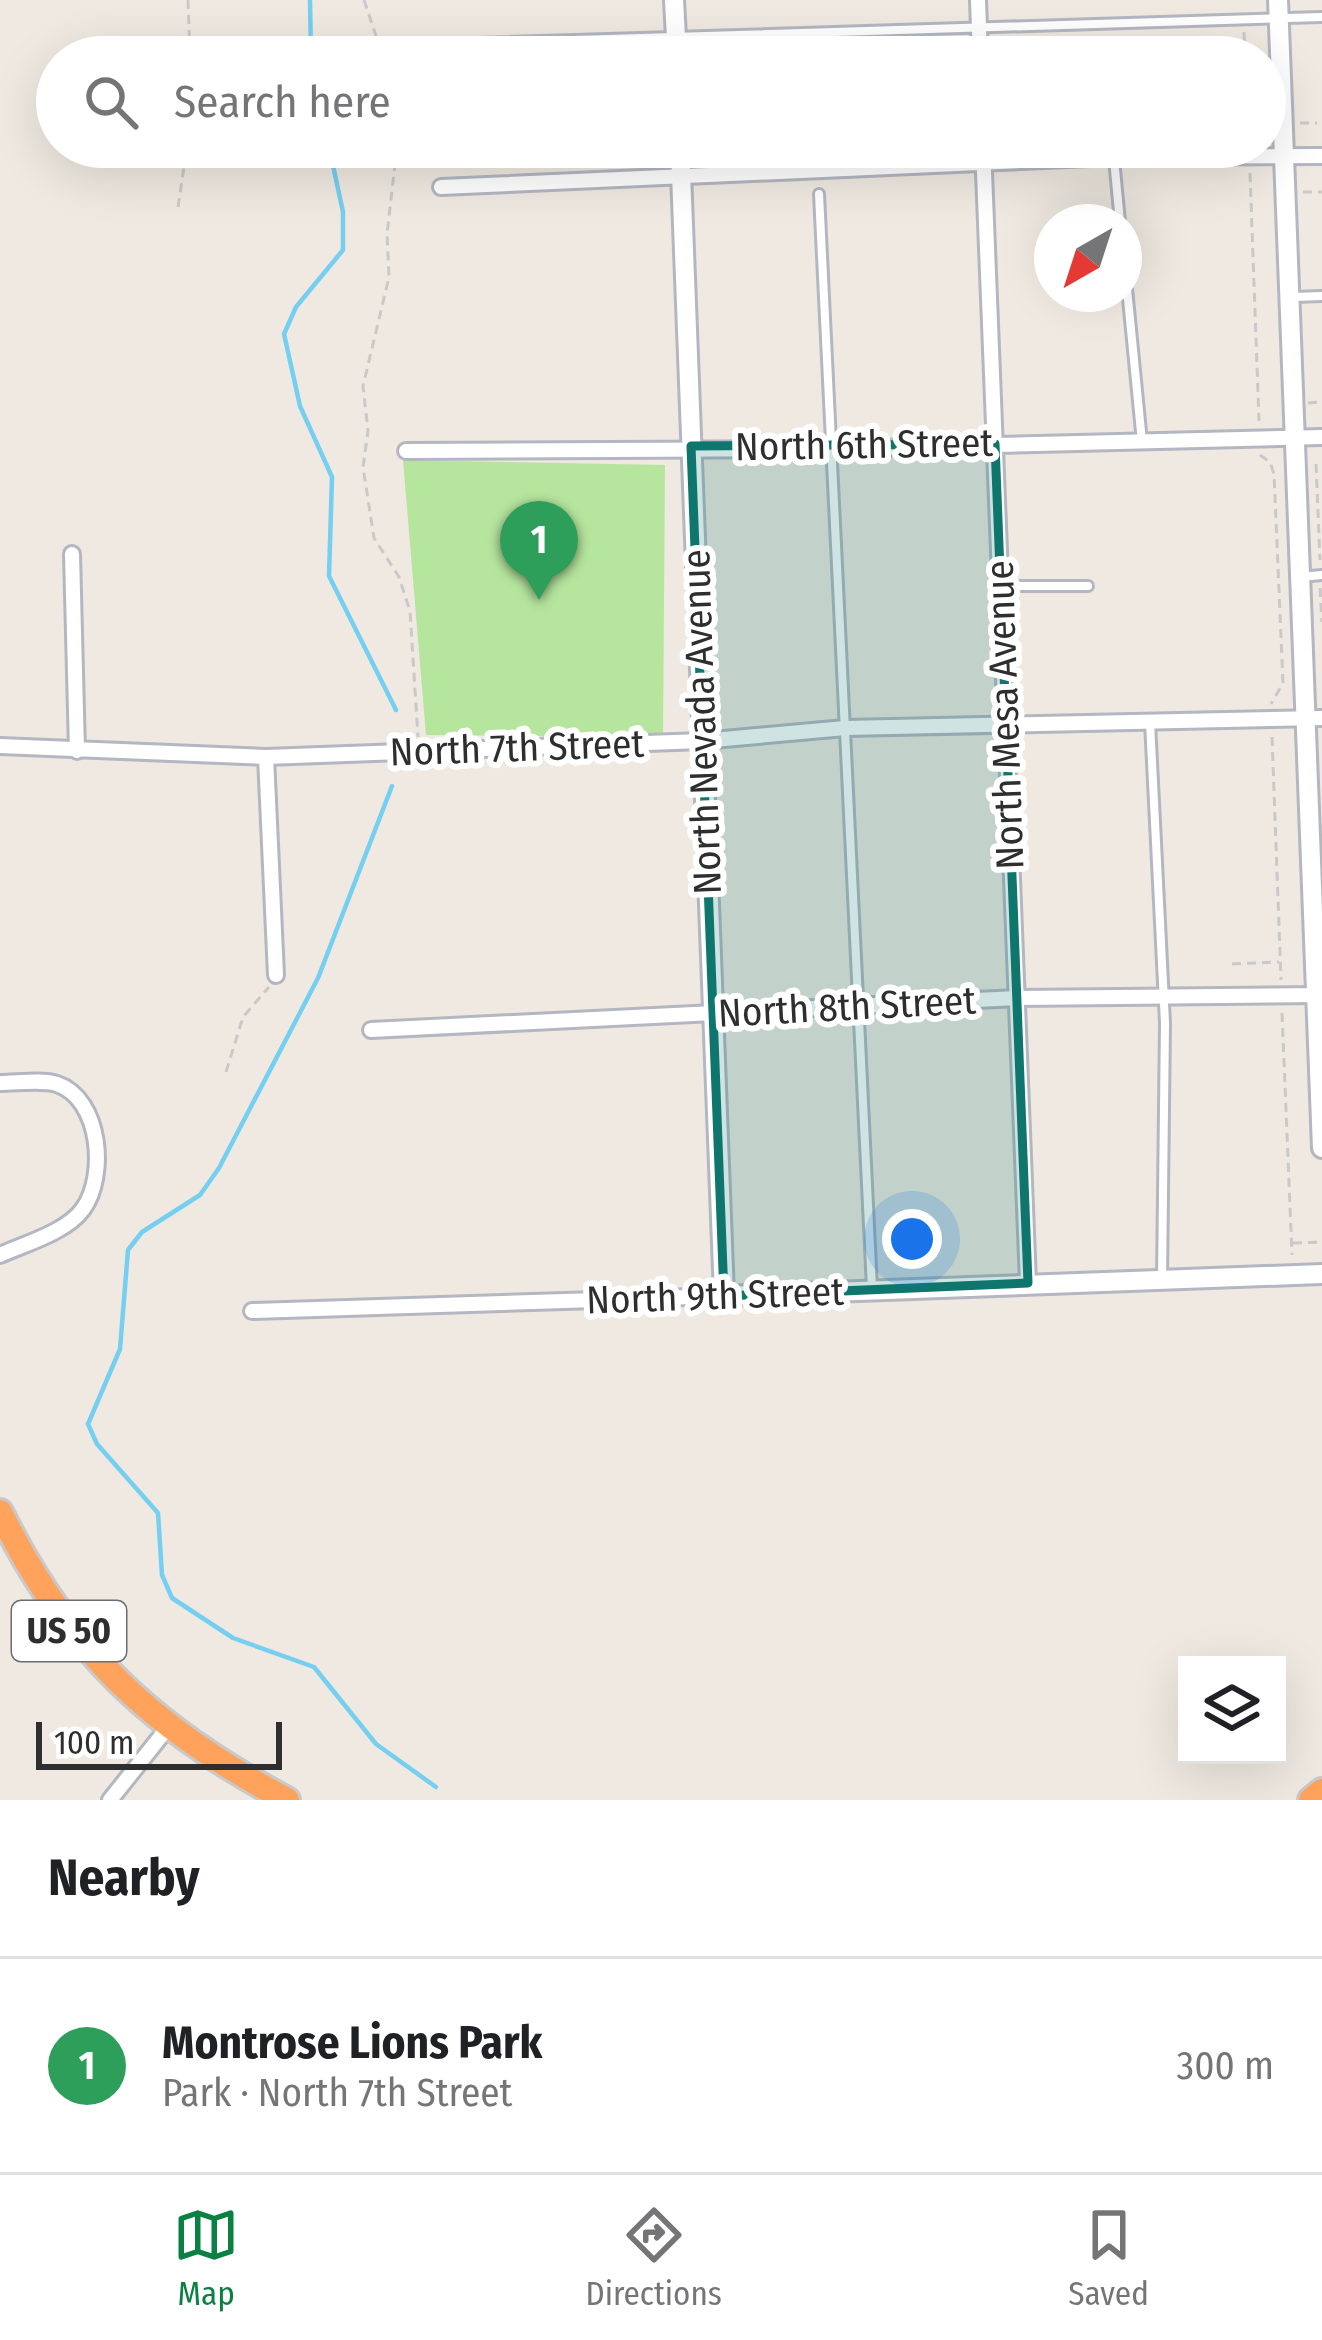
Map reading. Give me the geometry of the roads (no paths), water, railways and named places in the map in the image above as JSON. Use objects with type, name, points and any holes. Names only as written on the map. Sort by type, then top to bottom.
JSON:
[{"type":"highway","name":"US 50","points":[[0,1512],[57,1616],[110,1675],[169,1726],[287,1800]]},
{"type":"highway","points":[[1311,1800],[1322,1791]]},
{"type":"street","points":[[674,0],[676,36]]},
{"type":"street","points":[[978,0],[979,36]]},
{"type":"street","points":[[1286,158],[1322,156]]},
{"type":"street","name":"North Nevada Avenue","points":[[681,168],[724,1296]]},
{"type":"street","points":[[441,188],[914,168]]},
{"type":"street","name":"North Mesa Avenue","points":[[984,168],[1028,1283]]},
{"type":"street","points":[[1283,168],[1299,577],[1313,718],[1322,1148]]},
{"type":"street","name":"North 6th Street","points":[[406,452],[691,446],[832,449],[1322,436]]},
{"type":"street","points":[[72,554],[77,751]]},
{"type":"street","name":"North 7th Street","points":[[0,746],[266,758],[703,741],[845,728],[1313,718]]},
{"type":"street","points":[[266,758],[276,975]]},
{"type":"street","name":"North 8th Street","points":[[371,1030],[1017,998],[1319,995]]},
{"type":"street","points":[[0,1083],[56,1084],[81,1100],[92,1122],[95,1154],[92,1192],[80,1214],[0,1256]]},
{"type":"street","name":"North 9th Street","points":[[252,1311],[1322,1274]]},
{"type":"street","points":[[110,1800],[169,1726]]},
{"type":"lane","points":[[878,36],[1278,10],[1322,17]]},
{"type":"lane","points":[[1114,168],[1118,204]]},
{"type":"lane","points":[[819,194],[873,1289]]},
{"type":"lane","points":[[1289,298],[1322,296]]},
{"type":"lane","points":[[1129,312],[1142,442]]},
{"type":"lane","points":[[1299,577],[1321,576]]},
{"type":"lane","points":[[999,586],[1088,586]]},
{"type":"lane","points":[[1150,722],[1164,1000],[1162,1281]]},
{"type":"waterway","points":[[310,0],[311,36]]},
{"type":"waterway","points":[[334,168],[343,212],[343,250],[296,307],[284,334],[300,406],[332,477],[329,576],[396,710]]},
{"type":"waterway","points":[[392,786],[318,978],[219,1168],[200,1195],[142,1232],[128,1250],[120,1349],[88,1424],[97,1444],[158,1513],[162,1575],[172,1598],[233,1638],[314,1667],[376,1744],[436,1787]]},
{"type":"place","name":"Montrose Lions Park","points":[[539,600]]}]
